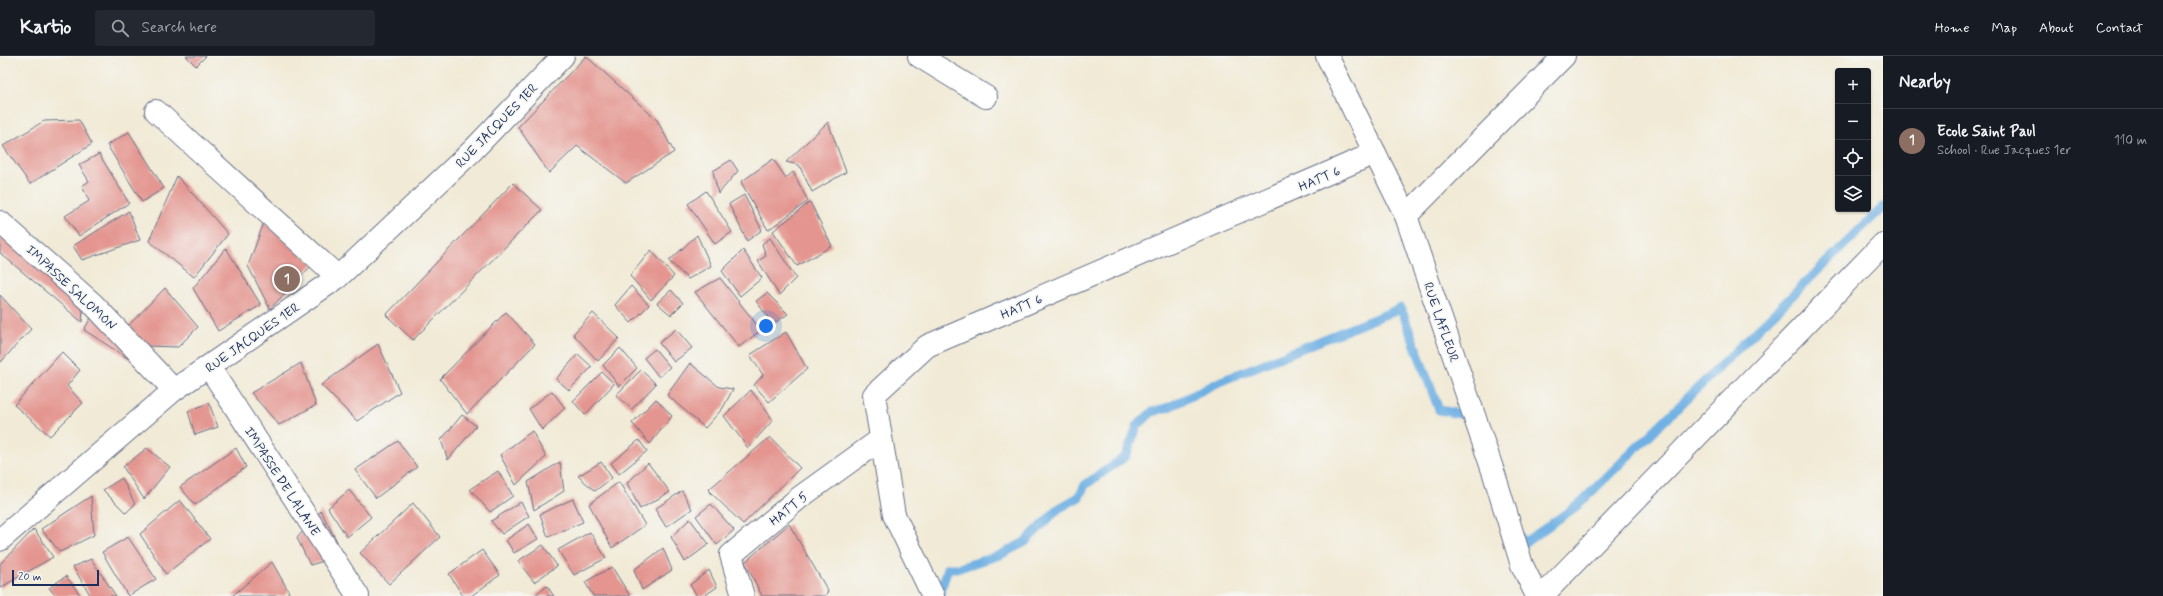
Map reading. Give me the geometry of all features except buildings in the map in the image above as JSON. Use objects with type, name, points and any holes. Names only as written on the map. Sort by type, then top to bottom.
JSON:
[{"type":"street","name":"RUE JACQUES 1ER","points":[[0,540],[174,390],[338,277],[472,151],[563,56]]},
{"type":"street","points":[[919,56],[986,97]]},
{"type":"street","name":"RUE LAFLEUR","points":[[1327,56],[1406,216],[1494,474],[1522,565],[1537,596]]},
{"type":"street","points":[[1406,216],[1564,56]]},
{"type":"street","points":[[156,111],[338,277]]},
{"type":"street","name":"HATT 6","points":[[933,596],[894,515],[874,395],[928,346],[1375,153]]},
{"type":"street","name":"IMPASSE SALOMON","points":[[0,222],[93,304],[174,390]]},
{"type":"street","points":[[1542,596],[1883,244]]},
{"type":"street","name":"IMPASSE DE LALANE","points":[[209,367],[358,596]]},
{"type":"street","name":"HATT 5","points":[[743,596],[731,555],[799,498],[882,439]]},
{"type":"waterway","points":[[1520,536],[1523,544],[1578,505],[1883,207]]},
{"type":"waterway","points":[[939,596],[948,568],[959,568],[1000,555],[1025,542],[1058,509],[1079,497],[1085,485],[1126,456],[1137,426],[1152,412],[1169,407],[1221,381],[1401,308],[1439,410],[1465,415],[1470,422]]},
{"type":"place","name":"Ecole Saint Paul","points":[[287,279]]}]
